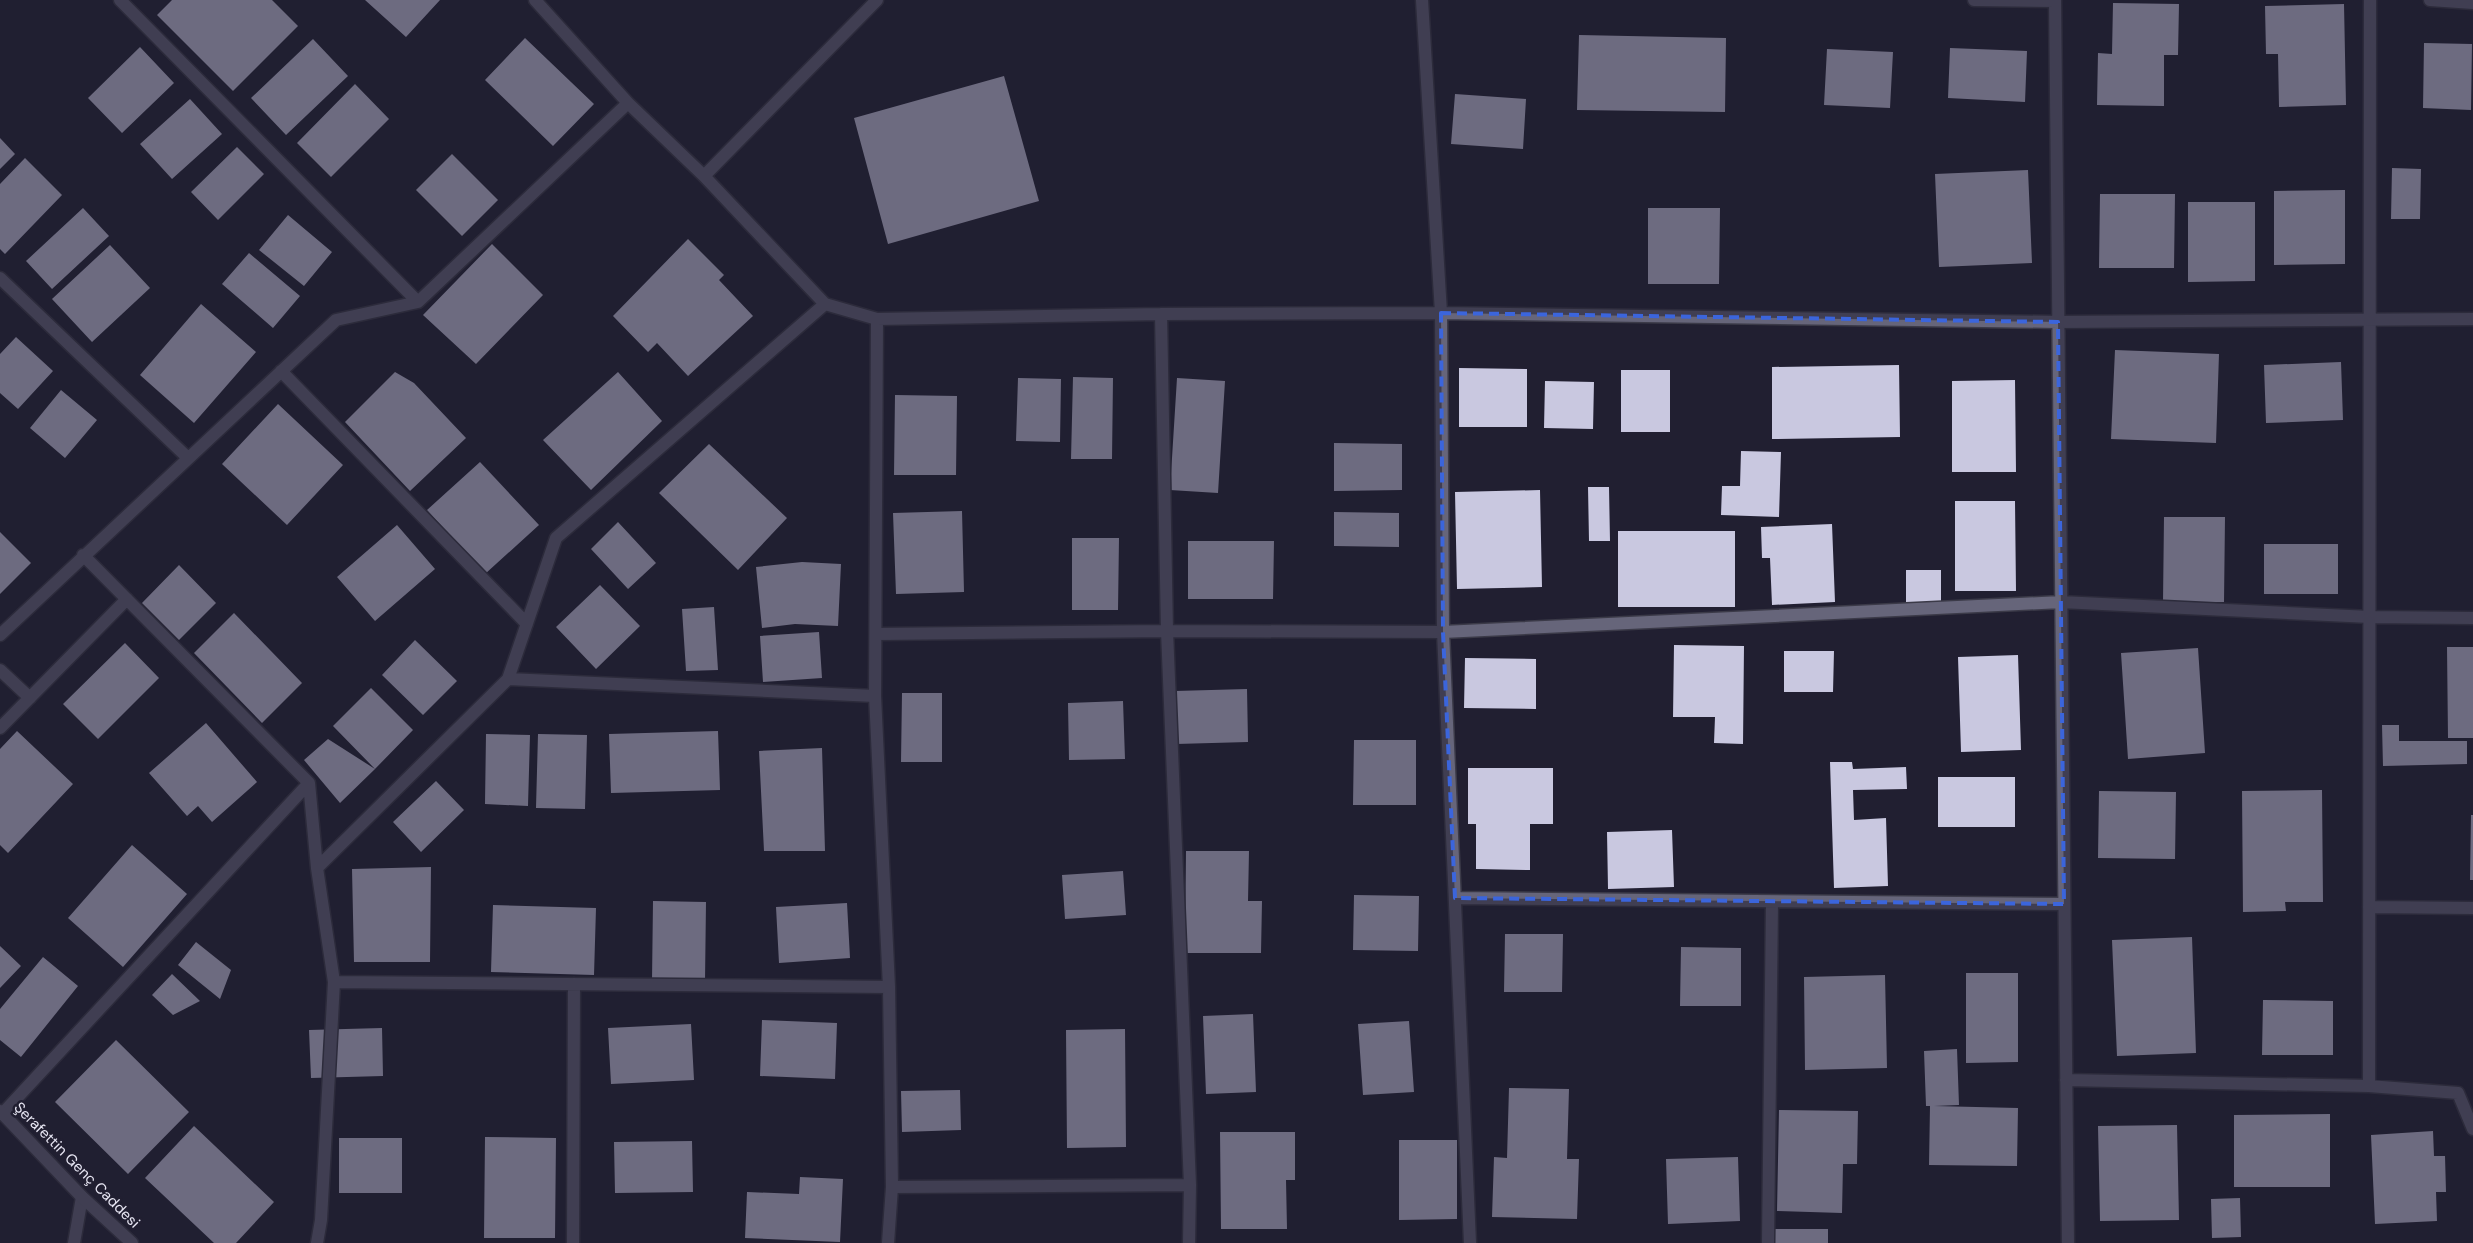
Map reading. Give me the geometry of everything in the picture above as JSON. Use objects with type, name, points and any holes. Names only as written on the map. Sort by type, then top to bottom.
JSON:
[{"type":"street","points":[[120,0],[418,302]]},
{"type":"street","points":[[536,0],[628,103],[704,176],[825,304],[877,319],[1161,314],[1441,313],[2058,322],[2473,319]]},
{"type":"street","points":[[704,176],[877,0]]},
{"type":"street","points":[[1422,0],[1441,313],[1443,632],[1470,1243]]},
{"type":"street","points":[[1974,0],[2054,1],[2068,1243]]},
{"type":"street","points":[[2369,1086],[2370,0]]},
{"type":"street","points":[[2430,0],[2473,3]]},
{"type":"street","points":[[0,635],[83,555],[336,320],[418,302],[628,103]]},
{"type":"street","points":[[0,278],[188,458]]},
{"type":"street","points":[[317,868],[508,679],[556,538],[825,304]]},
{"type":"street","points":[[1161,314],[1166,631],[1190,1185],[1189,1243]]},
{"type":"street","points":[[877,319],[877,634],[875,696],[889,987],[892,1187],[888,1243]]},
{"type":"street","points":[[281,371],[527,624]]},
{"type":"street","points":[[83,555],[308,783],[317,868],[334,982],[321,1220],[317,1243]]},
{"type":"street","points":[[0,728],[127,599]]},
{"type":"street","points":[[877,634],[1166,631],[1443,632],[2062,602],[2370,617],[2473,618]]},
{"type":"street","points":[[0,670],[30,698]]},
{"type":"street","points":[[508,679],[875,696]]},
{"type":"street","points":[[1,1112],[308,783]]},
{"type":"street","points":[[1455,898],[2064,904]]},
{"type":"street","points":[[1768,1243],[1772,902]]},
{"type":"street","points":[[2369,907],[2473,908]]},
{"type":"street","points":[[334,982],[889,987]]},
{"type":"street","points":[[573,1243],[574,984]]},
{"type":"street","points":[[2066,1080],[2369,1086],[2458,1093],[2473,1129]]},
{"type":"street","name":"Şerafettin Genç Caddesi","points":[[1,1112],[82,1197],[132,1243]]},
{"type":"street","points":[[892,1187],[1190,1185]]},
{"type":"street","points":[[74,1243],[82,1197]]},
{"type":"highlighted area","points":[[1441,313],[2058,322],[2064,904],[1455,898],[1443,632]]},
{"type":"building","points":[[172,0],[272,0],[298,26],[233,91],[157,15]]},
{"type":"building","points":[[365,0],[440,0],[406,37]]},
{"type":"building","points":[[2113,3],[2179,4],[2178,55],[2164,55],[2164,106],[2097,105],[2098,53],[2112,54]]},
{"type":"building","points":[[2344,4],[2346,105],[2279,107],[2278,54],[2266,54],[2265,6]]},
{"type":"building","points":[[1579,35],[1726,38],[1725,112],[1577,110]]},
{"type":"building","points":[[525,38],[594,104],[553,146],[485,80]]},
{"type":"building","points":[[313,39],[348,76],[286,135],[251,98]]},
{"type":"building","points":[[2424,43],[2472,44],[2471,110],[2423,108]]},
{"type":"building","points":[[140,47],[174,83],[122,133],[88,98]]},
{"type":"building","points":[[1950,48],[2027,51],[2025,102],[1948,98]]},
{"type":"building","points":[[1827,49],[1893,52],[1890,108],[1824,105]]},
{"type":"building","points":[[1004,76],[1039,201],[888,244],[854,118]]},
{"type":"building","points":[[355,84],[389,119],[331,177],[297,143]]},
{"type":"building","points":[[1455,94],[1526,99],[1523,149],[1451,144]]},
{"type":"building","points":[[190,99],[222,134],[172,179],[140,144]]},
{"type":"building","points":[[0,138],[15,154],[0,169]]},
{"type":"building","points":[[237,147],[264,174],[218,220],[191,192]]},
{"type":"building","points":[[452,154],[498,200],[462,236],[416,190]]},
{"type":"building","points":[[25,158],[62,195],[5,254],[0,249],[0,184]]},
{"type":"building","points":[[2392,168],[2421,169],[2420,219],[2391,219]]},
{"type":"building","points":[[2028,170],[2032,263],[1939,267],[1935,174]]},
{"type":"building","points":[[2345,190],[2345,264],[2274,265],[2274,191]]},
{"type":"building","points":[[2100,194],[2175,194],[2174,268],[2099,268]]},
{"type":"building","points":[[2188,202],[2255,202],[2255,281],[2188,282]]},
{"type":"building","points":[[83,208],[109,236],[52,289],[26,261]]},
{"type":"building","points":[[1648,208],[1720,208],[1719,284],[1648,284]]},
{"type":"building","points":[[288,215],[332,252],[304,286],[259,250]]},
{"type":"building","points":[[688,239],[724,275],[719,280],[753,316],[688,376],[657,343],[648,352],[613,316]]},
{"type":"building","points":[[492,244],[543,295],[476,364],[423,315]]},
{"type":"building","points":[[110,245],[150,288],[92,342],[52,299]]},
{"type":"building","points":[[249,253],[300,296],[273,328],[222,284]]},
{"type":"building","points":[[201,304],[256,352],[194,423],[140,375]]},
{"type":"building","points":[[16,337],[53,371],[18,409],[0,393],[0,354]]},
{"type":"building","points":[[2115,350],[2219,354],[2216,443],[2111,439]]},
{"type":"building","points":[[2341,362],[2343,420],[2266,423],[2264,365]]},
{"type":"building","points":[[1899,365],[1900,437],[1772,439],[1772,367]]},
{"type":"building","points":[[1459,368],[1527,369],[1527,427],[1459,427]]},
{"type":"building","points":[[1621,370],[1670,370],[1670,432],[1621,432]]},
{"type":"building","points":[[395,372],[414,383],[466,438],[410,491],[345,422]]},
{"type":"building","points":[[618,372],[662,421],[591,490],[543,440]]},
{"type":"building","points":[[1073,377],[1113,378],[1112,459],[1071,459]]},
{"type":"building","points":[[1018,378],[1061,379],[1060,442],[1016,441]]},
{"type":"building","points":[[1177,378],[1225,381],[1218,493],[1170,490]]},
{"type":"building","points":[[2015,380],[2016,472],[1952,472],[1952,381]]},
{"type":"building","points":[[1545,381],[1594,382],[1593,429],[1544,428]]},
{"type":"building","points":[[61,390],[97,420],[65,458],[30,428]]},
{"type":"building","points":[[895,395],[957,396],[956,475],[894,475]]},
{"type":"building","points":[[278,404],[343,465],[287,525],[222,464]]},
{"type":"building","points":[[1334,443],[1402,444],[1402,490],[1334,491]]},
{"type":"building","points":[[709,444],[787,518],[738,570],[659,493]]},
{"type":"building","points":[[1741,451],[1781,452],[1779,517],[1721,515],[1722,486],[1740,486]]},
{"type":"building","points":[[480,462],[539,525],[485,574],[427,510]]},
{"type":"building","points":[[1588,487],[1609,487],[1610,541],[1589,541]]},
{"type":"building","points":[[1540,490],[1542,587],[1457,589],[1455,492]]},
{"type":"building","points":[[1955,501],[2015,501],[2016,591],[1955,591]]},
{"type":"building","points":[[962,511],[964,592],[896,594],[893,513]]},
{"type":"building","points":[[1334,512],[1399,513],[1399,547],[1334,546]]},
{"type":"building","points":[[2164,517],[2225,517],[2224,602],[2163,602]]},
{"type":"building","points":[[618,522],[656,563],[628,589],[591,549]]},
{"type":"building","points":[[1832,524],[1835,602],[1772,605],[1770,558],[1762,558],[1761,527]]},
{"type":"building","points":[[397,525],[435,569],[375,621],[337,577]]},
{"type":"building","points":[[1618,531],[1735,531],[1735,607],[1618,607]]},
{"type":"building","points":[[0,532],[31,563],[0,594]]},
{"type":"building","points":[[1072,538],[1119,538],[1118,610],[1072,610]]},
{"type":"building","points":[[1188,541],[1274,541],[1273,599],[1188,599]]},
{"type":"building","points":[[2264,544],[2338,544],[2338,594],[2264,594]]},
{"type":"building","points":[[802,562],[841,564],[838,626],[795,624],[762,628],[756,567]]},
{"type":"building","points":[[179,565],[216,603],[179,640],[142,603]]},
{"type":"building","points":[[1906,570],[1941,570],[1941,607],[1906,607]]},
{"type":"building","points":[[600,585],[640,626],[596,669],[556,627]]},
{"type":"building","points":[[714,607],[718,670],[686,671],[682,609]]},
{"type":"building","points":[[234,613],[302,683],[262,723],[194,653]]},
{"type":"building","points":[[819,632],[822,678],[763,682],[760,636]]},
{"type":"building","points":[[415,640],[457,681],[423,715],[382,675]]},
{"type":"building","points":[[125,643],[159,678],[98,739],[63,704]]},
{"type":"building","points":[[1674,645],[1744,646],[1743,744],[1714,743],[1715,717],[1673,717]]},
{"type":"building","points":[[2447,647],[2473,647],[2473,738],[2448,738]]},
{"type":"building","points":[[2198,648],[2205,753],[2128,759],[2121,653]]},
{"type":"building","points":[[1784,651],[1834,651],[1833,692],[1784,692]]},
{"type":"building","points":[[2018,655],[2021,750],[1961,752],[1958,657]]},
{"type":"building","points":[[1465,658],[1536,659],[1536,709],[1464,708]]},
{"type":"building","points":[[371,688],[413,730],[375,769],[333,726]]},
{"type":"building","points":[[1247,689],[1248,742],[1176,744],[1175,691]]},
{"type":"building","points":[[902,693],[942,693],[942,762],[901,762]]},
{"type":"building","points":[[1123,701],[1125,759],[1069,760],[1068,703]]},
{"type":"building","points":[[206,723],[257,782],[212,822],[198,806],[187,816],[149,773]]},
{"type":"building","points":[[2382,725],[2399,725],[2399,741],[2467,741],[2467,764],[2383,766]]},
{"type":"building","points":[[17,731],[73,784],[8,853],[0,845],[0,749]]},
{"type":"building","points":[[718,731],[720,790],[611,793],[609,734]]},
{"type":"building","points":[[486,734],[530,735],[528,806],[485,804]]},
{"type":"building","points":[[538,734],[587,735],[585,809],[536,808]]},
{"type":"building","points":[[328,739],[375,769],[340,803],[304,760]]},
{"type":"building","points":[[1354,740],[1416,740],[1416,805],[1353,805]]},
{"type":"building","points":[[822,748],[825,851],[764,851],[759,751]]},
{"type":"building","points":[[1830,762],[1852,762],[1853,769],[1906,767],[1907,789],[1853,790],[1854,820],[1886,818],[1888,886],[1834,888]]},
{"type":"building","points":[[1468,768],[1553,768],[1553,824],[1530,824],[1530,870],[1476,869],[1476,824],[1468,824]]},
{"type":"building","points":[[1938,777],[2015,777],[2015,827],[1938,827]]},
{"type":"building","points":[[436,781],[464,810],[421,852],[393,822]]},
{"type":"building","points":[[2322,790],[2323,902],[2285,902],[2286,911],[2243,912],[2242,791]]},
{"type":"building","points":[[2099,791],[2176,792],[2175,859],[2098,858]]},
{"type":"building","points":[[2471,815],[2473,815],[2473,880],[2470,880]]},
{"type":"building","points":[[1672,830],[1674,887],[1608,889],[1607,832]]},
{"type":"building","points":[[132,845],[187,894],[123,967],[68,918]]},
{"type":"building","points":[[1186,851],[1249,851],[1248,901],[1262,901],[1261,953],[1185,953]]},
{"type":"building","points":[[431,867],[430,962],[354,962],[352,869]]},
{"type":"building","points":[[1123,871],[1126,915],[1065,919],[1062,875]]},
{"type":"building","points":[[1354,895],[1419,896],[1418,951],[1353,950]]},
{"type":"building","points":[[653,901],[706,902],[705,981],[652,981]]},
{"type":"building","points":[[847,903],[850,958],[779,963],[776,907]]},
{"type":"building","points":[[493,905],[596,908],[594,975],[491,972]]},
{"type":"building","points":[[1505,934],[1563,934],[1562,992],[1504,992]]},
{"type":"building","points":[[2192,937],[2196,1053],[2117,1056],[2112,940]]},
{"type":"building","points":[[196,942],[231,970],[220,999],[178,965]]},
{"type":"building","points":[[0,946],[21,966],[0,988]]},
{"type":"building","points":[[1681,947],[1741,948],[1741,1006],[1680,1006]]},
{"type":"building","points":[[43,957],[78,986],[21,1057],[0,1040],[0,1009]]},
{"type":"building","points":[[1966,973],[2018,973],[2018,1062],[1966,1063]]},
{"type":"building","points":[[172,974],[200,1001],[173,1015],[152,995]]},
{"type":"building","points":[[1885,975],[1887,1068],[1805,1070],[1804,977]]},
{"type":"building","points":[[2263,1000],[2333,1001],[2333,1055],[2262,1055]]},
{"type":"building","points":[[1253,1014],[1256,1092],[1206,1094],[1203,1016]]},
{"type":"building","points":[[762,1020],[837,1023],[835,1079],[760,1076]]},
{"type":"building","points":[[1409,1021],[1414,1092],[1363,1095],[1358,1024]]},
{"type":"building","points":[[691,1024],[694,1080],[611,1084],[608,1028]]},
{"type":"building","points":[[382,1028],[383,1076],[311,1078],[309,1030]]},
{"type":"building","points":[[1125,1029],[1126,1147],[1067,1148],[1066,1030]]},
{"type":"building","points":[[116,1040],[189,1112],[128,1174],[55,1102]]},
{"type":"building","points":[[1957,1049],[1959,1105],[1934,1106],[2018,1108],[2017,1166],[1929,1165],[1930,1106],[1926,1106],[1924,1051]]},
{"type":"building","points":[[1509,1088],[1569,1089],[1567,1159],[1579,1159],[1577,1219],[1492,1217],[1494,1157],[1507,1158]]},
{"type":"building","points":[[960,1090],[961,1130],[902,1132],[901,1091]]},
{"type":"building","points":[[1779,1110],[1858,1111],[1857,1164],[1843,1164],[1842,1213],[1777,1211]]},
{"type":"building","points":[[2330,1114],[2330,1187],[2234,1187],[2234,1115]]},
{"type":"building","points":[[2177,1125],[2179,1220],[2100,1221],[2098,1126]]},
{"type":"building","points":[[194,1126],[274,1202],[236,1243],[214,1243],[145,1178]]},
{"type":"building","points":[[2433,1131],[2434,1156],[2445,1156],[2446,1192],[2436,1192],[2437,1221],[2375,1224],[2371,1135]]},
{"type":"building","points":[[1220,1132],[1295,1132],[1295,1180],[1286,1180],[1287,1229],[1221,1229]]},
{"type":"building","points":[[485,1137],[556,1138],[555,1238],[484,1238]]},
{"type":"building","points":[[339,1138],[402,1138],[402,1193],[339,1193]]},
{"type":"building","points":[[1399,1140],[1457,1140],[1457,1219],[1399,1220]]},
{"type":"building","points":[[692,1141],[693,1192],[615,1193],[614,1142]]},
{"type":"building","points":[[1738,1157],[1740,1221],[1668,1224],[1666,1159]]},
{"type":"building","points":[[800,1177],[843,1179],[840,1242],[745,1238],[747,1192],[799,1194]]},
{"type":"building","points":[[2240,1198],[2241,1237],[2212,1238],[2211,1199]]},
{"type":"building","points":[[1775,1229],[1828,1229],[1828,1243],[1775,1243]]}]
